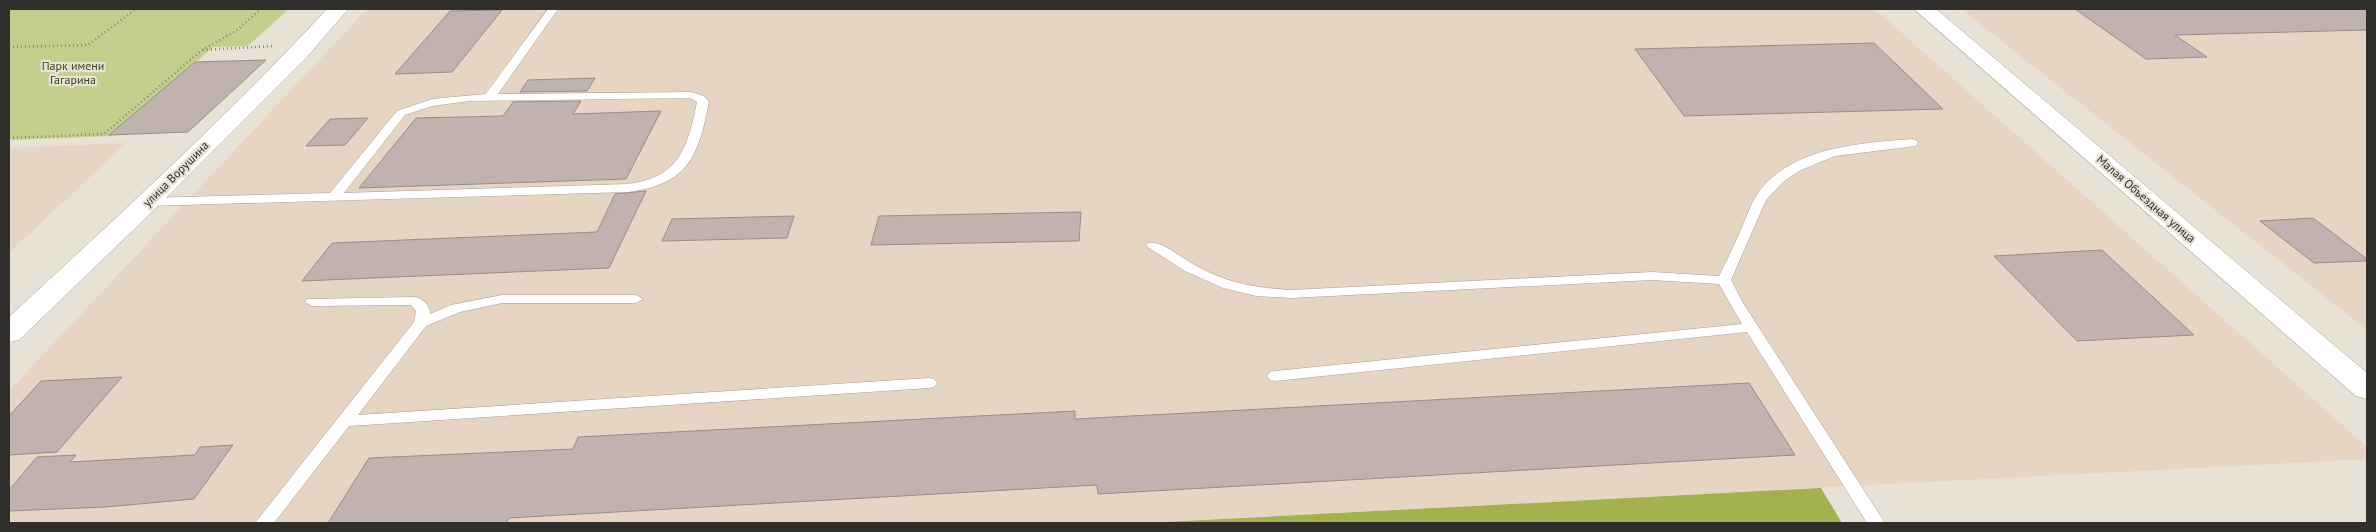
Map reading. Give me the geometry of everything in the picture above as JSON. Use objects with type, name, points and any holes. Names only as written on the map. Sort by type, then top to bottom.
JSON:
[{"type":"street","name":"улица Ворушина","points":[[9,333],[18,316],[148,202],[306,44],[338,9]]},
{"type":"street","name":"Малая Объездная улица","points":[[1924,9],[2367,390]]},
{"type":"lane","points":[[489,98],[553,9]]},
{"type":"lane","points":[[148,202],[334,197],[628,188],[648,185],[666,178],[677,171],[699,126],[703,102],[700,98],[691,95],[489,98],[428,102],[411,107],[401,113],[334,197]]},
{"type":"lane","points":[[1724,280],[1763,195],[1778,180],[1803,164],[1836,152],[1870,146],[1912,143]]},
{"type":"lane","points":[[1153,246],[1189,268],[1226,284],[1255,292],[1291,294],[1652,276],[1724,280]]},
{"type":"lane","points":[[1724,280],[1736,303],[1876,523]]},
{"type":"lane","points":[[264,523],[421,323],[456,308],[502,299],[636,299]]},
{"type":"lane","points":[[312,302],[415,301],[423,310],[421,323]]},
{"type":"lane","points":[[1275,376],[1753,328]]},
{"type":"lane","points":[[343,421],[929,383]]},
{"type":"path","points":[[9,48],[88,45],[136,9]]},
{"type":"path","points":[[9,138],[104,134],[202,50],[236,31],[261,9]]},
{"type":"path","points":[[202,50],[306,44]]},
{"type":"shaded area","points":[[367,9],[1875,9],[2367,447],[2367,459],[1145,523],[9,523],[9,391]]},
{"type":"shaded area","points":[[1961,9],[2367,9],[2367,330]]},
{"type":"shaded area","points":[[126,143],[9,253],[9,148]]},
{"type":"green space","name":"Парк имени Гагарина","points":[[9,9],[289,9],[248,46],[213,47],[112,136],[9,140]]},
{"type":"green space","points":[[1821,488],[1842,523],[1145,523]]},
{"type":"building","points":[[2075,9],[2367,9],[2367,30],[2175,35],[2207,57],[2146,59]]},
{"type":"building","points":[[502,10],[452,72],[395,74],[450,11]]},
{"type":"building","points":[[1874,43],[1943,109],[1684,116],[1635,49]]},
{"type":"building","points":[[266,60],[188,132],[109,135],[195,62]]},
{"type":"building","points":[[595,78],[587,91],[520,92],[528,80]]},
{"type":"building","points":[[581,101],[573,114],[661,111],[626,179],[359,188],[416,118],[503,116],[513,102]]},
{"type":"building","points":[[368,118],[345,145],[306,146],[330,119]]},
{"type":"building","points":[[646,191],[609,268],[302,281],[332,243],[597,232],[615,194]]},
{"type":"building","points":[[1081,212],[1079,241],[871,245],[879,216]]},
{"type":"building","points":[[794,216],[787,238],[662,241],[672,219]]},
{"type":"building","points":[[2313,218],[2367,259],[2367,261],[2314,263],[2260,221]]},
{"type":"building","points":[[2102,250],[2194,335],[2077,341],[1994,256]]},
{"type":"building","points":[[122,377],[57,452],[9,455],[9,416],[41,381]]},
{"type":"building","points":[[1749,383],[1795,455],[1098,494],[1097,485],[509,518],[506,523],[328,523],[369,458],[573,449],[578,437],[1075,411],[1075,419]]},
{"type":"building","points":[[233,445],[194,499],[106,507],[9,511],[9,490],[37,457],[76,455],[70,462],[195,455],[200,447]]}]
